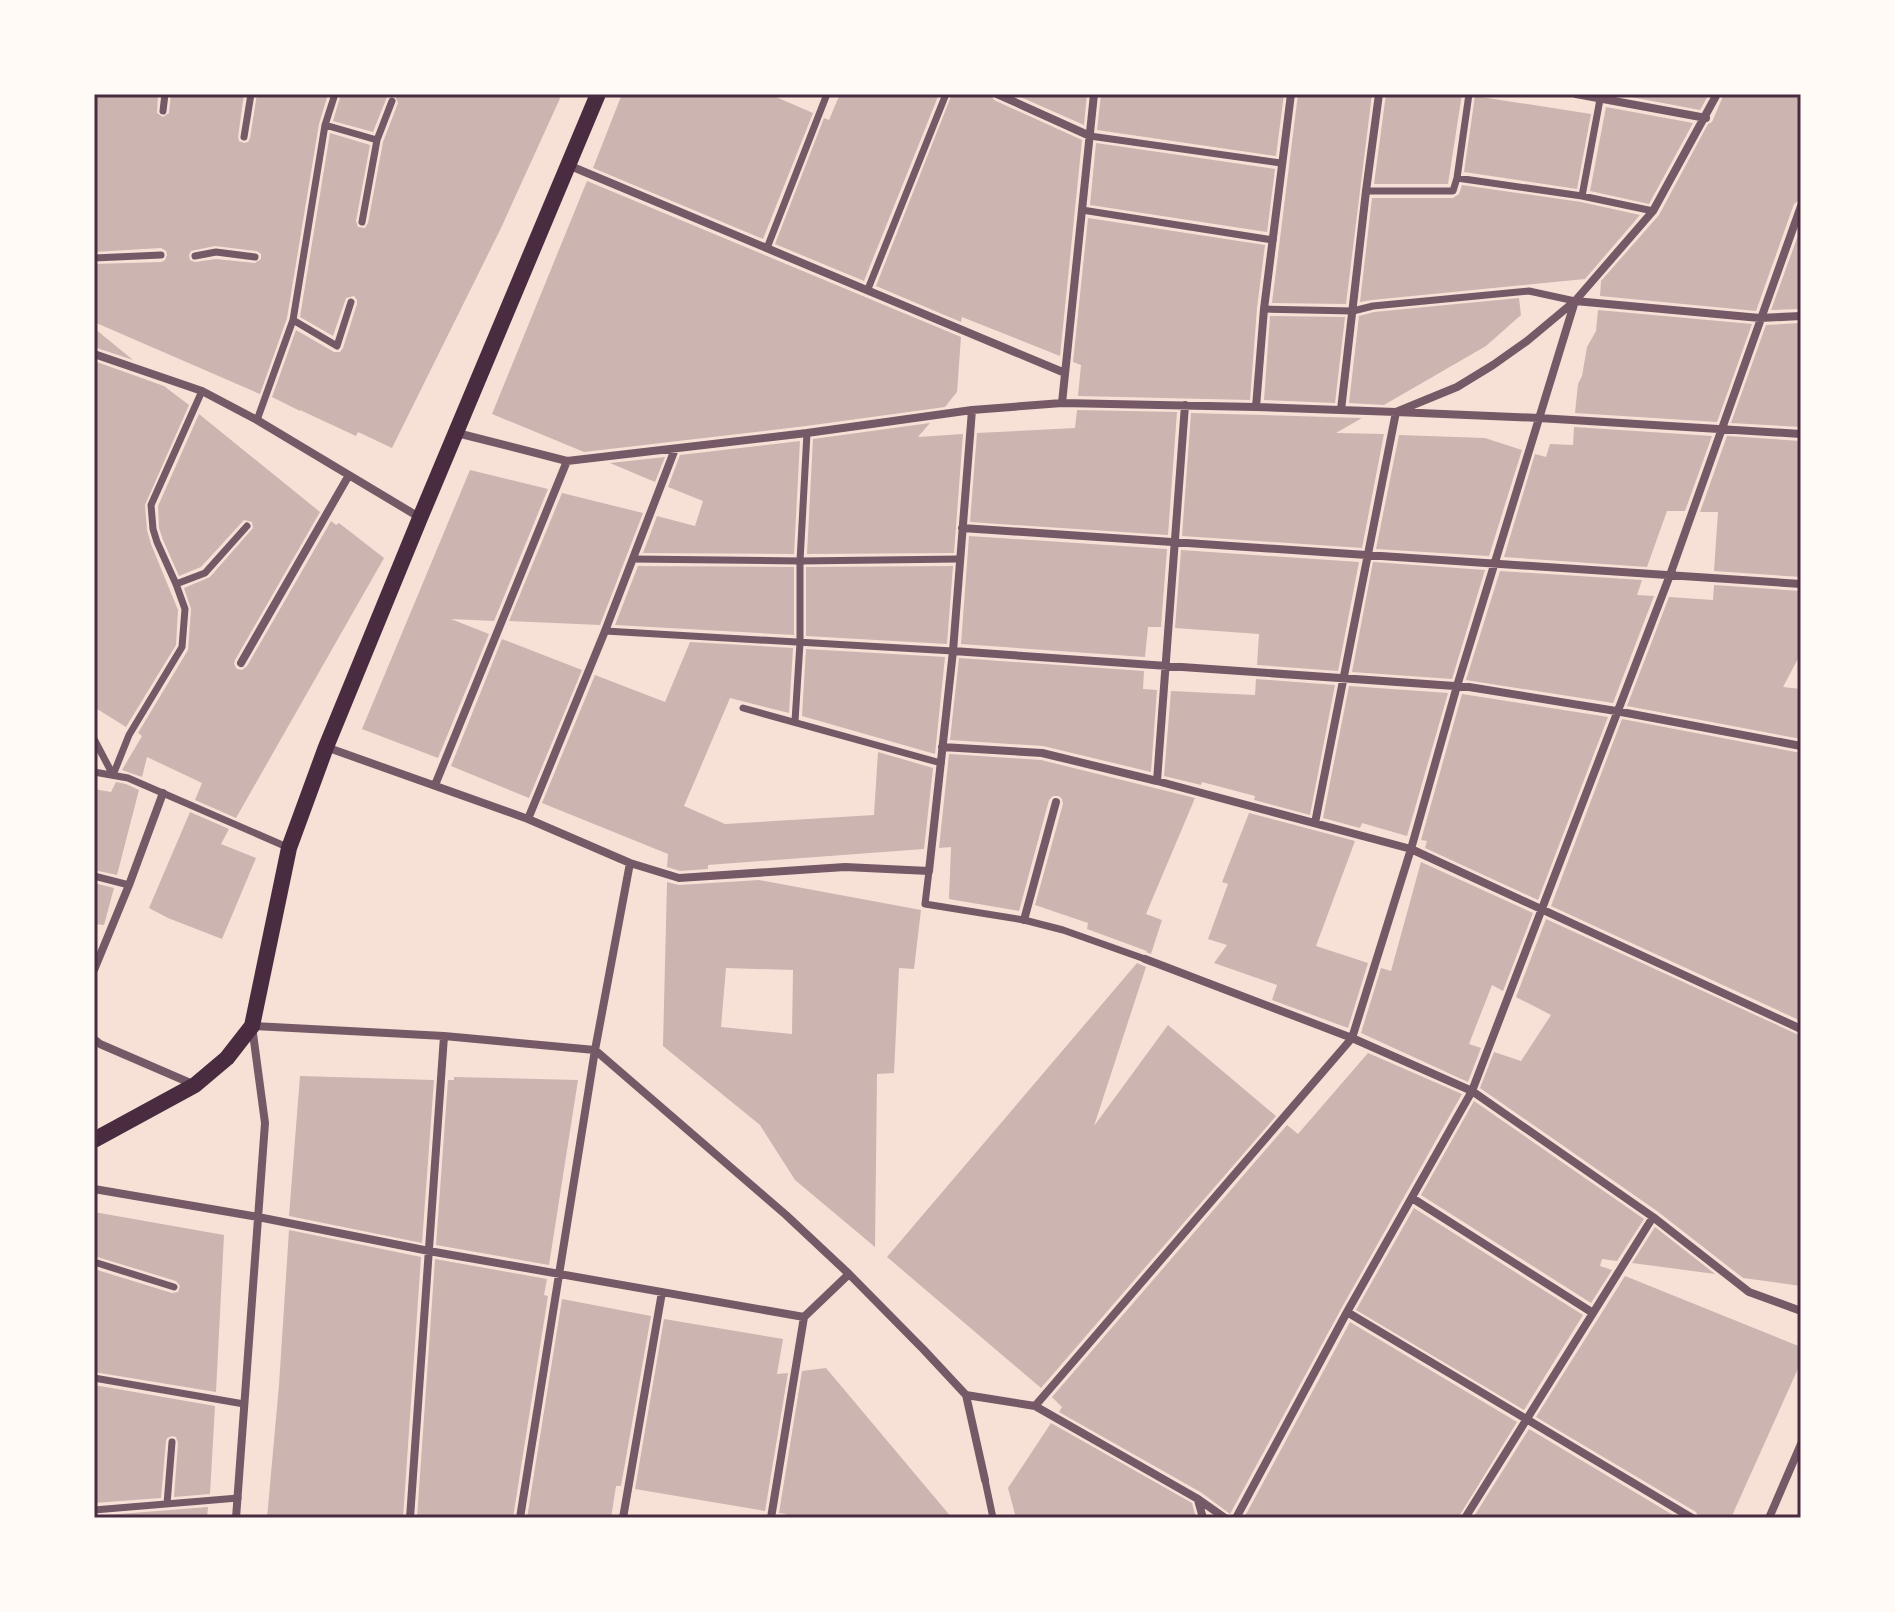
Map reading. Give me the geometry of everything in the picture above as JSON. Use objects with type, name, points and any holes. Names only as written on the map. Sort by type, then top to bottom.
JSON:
[{"type":"main road","points":[[94,1140],[195,1085],[227,1058],[252,1026],[289,848],[326,747],[598,94]]},
{"type":"street","points":[[163,111],[165,94]]},
{"type":"street","points":[[244,137],[251,94]]},
{"type":"street","points":[[257,420],[293,320],[325,125],[335,94]]},
{"type":"street","points":[[767,248],[827,94]]},
{"type":"street","points":[[868,289],[946,94]]},
{"type":"street","points":[[997,94],[1090,136],[1281,163]]},
{"type":"street","points":[[1062,403],[1094,94]]},
{"type":"street","points":[[1256,407],[1264,309],[1291,94]]},
{"type":"street","points":[[1341,410],[1379,94]]},
{"type":"street","points":[[1366,191],[1453,191],[1469,94]]},
{"type":"street","points":[[1576,94],[1601,96],[1706,118]]},
{"type":"street","points":[[1396,412],[1457,387],[1493,365],[1575,301],[1653,211],[1717,94]]},
{"type":"street","points":[[1582,196],[1601,96]]},
{"type":"street","points":[[362,222],[377,140],[392,101]]},
{"type":"street","points":[[325,125],[377,140]]},
{"type":"street","points":[[568,165],[1065,373]]},
{"type":"street","points":[[1457,178],[1582,196],[1653,211]]},
{"type":"street","points":[[1236,1518],[1347,1312],[1472,1091],[1670,575],[1801,206]]},
{"type":"street","points":[[1082,210],[1273,240]]},
{"type":"street","points":[[195,256],[216,252],[255,257]]},
{"type":"street","points":[[94,258],[161,255]]},
{"type":"street","points":[[1264,309],[1353,311],[1373,306],[1529,291],[1575,301],[1760,318],[1801,316]]},
{"type":"street","points":[[1035,1406],[1352,1038],[1575,301]]},
{"type":"street","points":[[293,320],[337,346],[351,302]]},
{"type":"street","points":[[94,354],[202,391],[257,420],[420,518]]},
{"type":"street","points":[[113,775],[129,735],[182,647],[185,609],[157,542],[151,505],[202,391]]},
{"type":"street","points":[[457,433],[567,461],[972,410],[1062,403],[1396,412],[1801,434]]},
{"type":"street","points":[[1157,781],[1185,405]]},
{"type":"street","points":[[972,410],[953,651],[925,904],[1024,920],[1063,930],[1352,1038],[1472,1091],[1653,1217],[1749,1292],[1801,1311]]},
{"type":"street","points":[[1315,823],[1396,412]]},
{"type":"street","points":[[795,721],[807,433]]},
{"type":"street","points":[[528,819],[675,449]]},
{"type":"street","points":[[435,785],[567,461]]},
{"type":"street","points":[[241,663],[349,475]]},
{"type":"street","points":[[176,584],[205,573],[247,526]]},
{"type":"street","points":[[962,528],[1801,584]]},
{"type":"street","points":[[633,559],[959,559]]},
{"type":"street","points":[[605,631],[953,651],[1457,686],[1616,711],[1801,746]]},
{"type":"street","points":[[743,708],[941,763]]},
{"type":"street","points":[[94,739],[113,775]]},
{"type":"street","points":[[326,747],[528,819],[630,863],[679,878],[845,867],[929,871]]},
{"type":"street","points":[[942,747],[1042,753],[1411,849],[1801,1029]]},
{"type":"street","points":[[94,772],[128,778],[289,848]]},
{"type":"street","points":[[94,970],[163,793]]},
{"type":"street","points":[[1024,920],[1056,802]]},
{"type":"street","points":[[520,1518],[595,1050],[630,863]]},
{"type":"street","points":[[94,876],[129,885]]},
{"type":"street","points":[[236,1518],[265,1123],[252,1026],[444,1036],[595,1050],[786,1215],[849,1274],[966,1395],[993,1518]]},
{"type":"street","points":[[410,1518],[444,1036]]},
{"type":"street","points":[[94,1039],[195,1085]]},
{"type":"street","points":[[94,1189],[804,1317]]},
{"type":"street","points":[[1412,1198],[1593,1313]]},
{"type":"street","points":[[1465,1518],[1653,1217]]},
{"type":"street","points":[[94,1262],[174,1287]]},
{"type":"street","points":[[771,1518],[804,1317],[849,1274]]},
{"type":"street","points":[[623,1518],[662,1292]]},
{"type":"street","points":[[1347,1312],[1692,1518]]},
{"type":"street","points":[[94,1378],[244,1404]]},
{"type":"street","points":[[966,1395],[1035,1406],[1198,1499],[1225,1518]]},
{"type":"street","points":[[167,1504],[172,1442]]},
{"type":"street","points":[[1769,1518],[1801,1444]]},
{"type":"street","points":[[94,1510],[238,1498]]},
{"type":"street","points":[[1198,1499],[1203,1518]]},
{"type":"building","points":[[94,94],[158,94],[157,113],[163,117],[169,113],[171,94],[244,94],[238,137],[244,143],[250,138],[257,94],[328,94],[319,124],[287,318],[260,394],[94,322],[94,264],[161,262],[167,255],[161,248],[94,252]],"holes":[[[215,246],[257,251],[261,259],[255,263],[216,259],[195,262],[190,260],[189,255],[191,251]]]},
{"type":"building","points":[[341,94],[562,94],[501,228],[392,448],[358,432],[356,436],[272,397],[296,330],[334,352],[340,352],[357,304],[354,296],[346,298],[333,336],[300,317],[330,133],[370,145],[356,221],[358,227],[365,228],[383,142],[398,103],[395,95],[387,97],[373,132],[333,121]]},
{"type":"building","points":[[622,94],[769,94],[813,113],[763,239],[593,168]]},
{"type":"building","points":[[840,94],[939,94],[864,281],[775,244],[824,118],[829,120]]},
{"type":"building","points":[[952,94],[990,94],[994,100],[1082,140],[1060,356],[962,317],[961,322],[876,286]]},
{"type":"building","points":[[1014,94],[1087,94],[1084,125]]},
{"type":"building","points":[[1101,94],[1284,94],[1276,156],[1097,130]]},
{"type":"building","points":[[1298,94],[1372,94],[1346,304],[1272,303]]},
{"type":"building","points":[[1386,94],[1462,94],[1448,184],[1374,184]]},
{"type":"building","points":[[1615,94],[1709,94],[1700,110]]},
{"type":"building","points":[[1724,94],[1801,94],[1801,199],[1794,204],[1756,311],[1600,296],[1601,281],[1659,215],[1708,124],[1712,122]]},
{"type":"building","points":[[1475,96],[1591,114],[1577,189],[1464,172]]},
{"type":"building","points":[[1606,107],[1693,123],[1649,204],[1590,191]]},
{"type":"building","points":[[1096,143],[1275,169],[1267,232],[1090,205]]},
{"type":"building","points":[[587,181],[961,337],[957,392],[945,407],[584,452],[492,414]]},
{"type":"building","points":[[1462,185],[1581,202],[1640,215],[1585,279],[1360,302],[1372,198],[1453,198],[1459,194]]},
{"type":"building","points":[[1088,218],[1265,245],[1250,400],[1078,396],[1081,365],[1073,362]]},
{"type":"building","points":[[1801,227],[1801,309],[1771,310]]},
{"type":"building","points":[[1519,298],[1521,315],[1486,346],[1384,405],[1349,403],[1359,316]]},
{"type":"building","points":[[1598,310],[1752,324],[1717,422],[1575,413],[1578,384],[1587,347],[1596,331]]},
{"type":"building","points":[[1270,316],[1345,317],[1335,403],[1264,400]]},
{"type":"building","points":[[1801,323],[1801,427],[1731,423],[1766,325]]},
{"type":"building","points":[[94,328],[133,360],[94,347]]},
{"type":"building","points":[[94,361],[164,386],[189,405],[145,505],[151,544],[178,610],[176,645],[126,727],[94,707]]},
{"type":"building","points":[[1077,410],[1177,412],[1168,535],[970,522],[977,433],[1075,428]]},
{"type":"building","points":[[1191,413],[1362,418],[1336,433],[1384,434],[1362,548],[1182,536]]},
{"type":"building","points":[[199,414],[320,512],[235,660],[237,669],[247,666],[331,521],[336,525],[339,523],[384,558],[236,818],[195,800],[202,783],[147,757],[142,777],[122,770],[142,736],[138,733],[188,650],[191,609],[184,588],[210,577],[253,528],[252,522],[244,520],[201,567],[179,576],[159,528],[158,506]]},
{"type":"building","points":[[930,423],[918,437],[963,434],[954,553],[807,554],[813,439]]},
{"type":"building","points":[[1574,427],[1712,436],[1685,511],[1667,511],[1647,567],[1504,557],[1535,454],[1546,457],[1550,444],[1573,445]]},
{"type":"building","points":[[1399,435],[1485,438],[1522,450],[1489,556],[1376,549]]},
{"type":"building","points":[[1727,436],[1801,441],[1801,577],[1714,571],[1718,512],[1700,512]]},
{"type":"building","points":[[800,441],[794,554],[643,553],[657,516],[695,526],[703,501],[668,487],[680,455]]},
{"type":"building","points":[[665,457],[655,482],[610,463]]},
{"type":"building","points":[[470,470],[548,489],[494,621],[451,619],[489,634],[438,758],[362,729]]},
{"type":"building","points":[[562,493],[643,513],[600,625],[509,621]]},
{"type":"building","points":[[969,536],[1167,549],[1161,627],[1148,627],[1145,657],[961,644]]},
{"type":"building","points":[[1181,550],[1359,562],[1338,671],[1257,665],[1259,634],[1175,628]]},
{"type":"building","points":[[1373,562],[1485,570],[1452,679],[1352,672]]},
{"type":"building","points":[[638,566],[794,567],[794,635],[615,625]]},
{"type":"building","points":[[953,566],[947,644],[806,636],[806,567]]},
{"type":"building","points":[[1500,571],[1642,580],[1637,595],[1654,596],[1613,703],[1466,680]]},
{"type":"building","points":[[1714,585],[1801,591],[1801,653],[1783,687],[1801,689],[1801,739],[1627,706],[1669,597],[1713,600]]},
{"type":"building","points":[[502,639],[582,670],[529,798],[451,766]]},
{"type":"building","points":[[690,642],[793,648],[789,713],[730,698],[684,806],[725,824],[874,815],[878,752],[933,768],[924,849],[708,865],[708,869],[680,871],[667,867],[668,854],[542,803],[595,675],[665,702]]},
{"type":"building","points":[[806,649],[945,657],[935,754],[802,716]]},
{"type":"building","points":[[959,658],[1144,671],[1143,689],[1157,690],[1151,772],[1043,746],[950,740]]},
{"type":"building","points":[[1256,679],[1335,685],[1310,815],[1254,800],[1255,796],[1164,776],[1171,691],[1255,695]]},
{"type":"building","points":[[1349,686],[1448,693],[1407,836],[1362,823],[1360,828],[1323,818]]},
{"type":"building","points":[[1462,694],[1608,717],[1538,900],[1425,848],[1427,841],[1421,840]]},
{"type":"building","points":[[1622,719],[1801,753],[1801,1021],[1551,906]]},
{"type":"building","points":[[949,754],[1041,760],[1195,798],[1146,914],[1162,920],[1151,954],[1087,929],[1088,923],[1035,905],[1063,804],[1059,796],[1049,800],[1019,911],[949,899],[951,847],[939,848]]},
{"type":"building","points":[[116,782],[139,790],[117,875],[94,870],[94,789],[111,792]]},
{"type":"building","points":[[190,812],[229,829],[221,844],[256,858],[222,939],[149,908]]},
{"type":"building","points":[[1249,813],[1355,841],[1316,946],[1368,963],[1348,1028],[1272,1000],[1277,985],[1214,963],[1227,945],[1208,939],[1228,884],[1222,882]]},
{"type":"building","points":[[1421,862],[1533,913],[1503,991],[1492,985],[1469,1044],[1481,1048],[1468,1082],[1361,1033],[1381,968],[1391,971]]},
{"type":"building","points":[[759,880],[921,910],[914,969],[899,968],[894,1073],[877,1074],[875,1247],[795,1180],[760,1125],[663,1046],[667,882],[679,885]],"holes":[[[726,968],[793,970],[792,1034],[721,1027]]]},
{"type":"building","points":[[94,883],[114,888],[104,925],[94,924]]},
{"type":"building","points":[[1546,919],[1801,1036],[1801,1286],[1743,1278],[1657,1211],[1480,1088],[1494,1052],[1521,1061],[1551,1015],[1516,997]]},
{"type":"building","points":[[1137,963],[1146,967],[1094,1126],[1168,1025],[1276,1116],[1041,1388],[887,1257]]},
{"type":"building","points":[[1368,1053],[1462,1094],[1230,1514],[1202,1493],[1059,1412],[1062,1407],[1052,1397],[1287,1125],[1298,1134]]},
{"type":"building","points":[[300,1076],[434,1080],[422,1243],[289,1216]]},
{"type":"building","points":[[454,1077],[578,1080],[549,1265],[436,1245],[448,1080],[454,1080]]},
{"type":"building","points":[[1474,1101],[1644,1219],[1617,1261],[1602,1259],[1600,1266],[1612,1270],[1591,1303],[1421,1195]]},
{"type":"building","points":[[1414,1208],[1583,1315],[1524,1410],[1356,1310]]},
{"type":"building","points":[[94,1212],[224,1235],[216,1392],[94,1372],[94,1269],[172,1293],[178,1292],[180,1286],[176,1281],[94,1256]]},
{"type":"building","points":[[1655,1227],[1715,1274],[1632,1263]]},
{"type":"building","points":[[289,1230],[421,1257],[403,1518],[267,1518]]},
{"type":"building","points":[[435,1259],[547,1279],[544,1295],[548,1296],[513,1518],[417,1518]]},
{"type":"building","points":[[1625,1276],[1801,1347],[1801,1362],[1731,1518],[1699,1518],[1696,1512],[1536,1417]]},
{"type":"building","points":[[562,1299],[651,1316],[621,1486],[616,1486],[611,1518],[527,1518]]},
{"type":"building","points":[[664,1319],[783,1339],[777,1374],[788,1373],[765,1511],[635,1489]]},
{"type":"building","points":[[1350,1322],[1517,1422],[1458,1518],[1244,1518]]},
{"type":"building","points":[[826,1368],[952,1518],[786,1518],[786,1514],[779,1513],[802,1371]]},
{"type":"building","points":[[94,1385],[215,1406],[210,1494],[174,1497],[178,1443],[172,1436],[166,1441],[161,1498],[94,1503]]},
{"type":"building","points":[[1051,1423],[1192,1503],[1196,1518],[1016,1518],[1008,1488]]},
{"type":"building","points":[[1529,1429],[1678,1518],[1473,1518]]},
{"type":"building","points":[[208,1507],[207,1518],[94,1518],[94,1516]]}]
